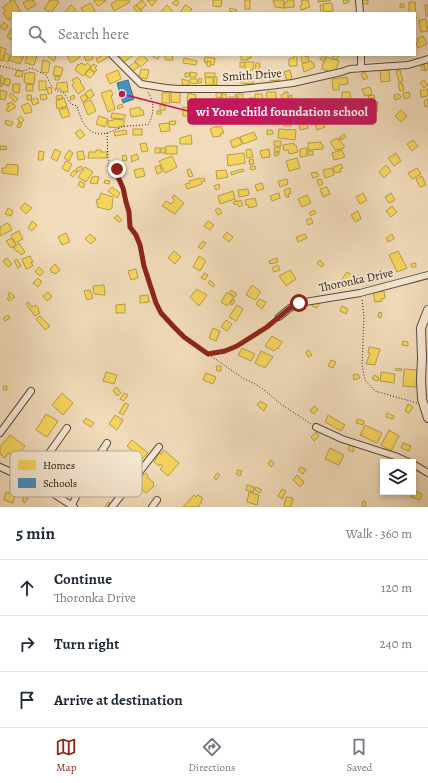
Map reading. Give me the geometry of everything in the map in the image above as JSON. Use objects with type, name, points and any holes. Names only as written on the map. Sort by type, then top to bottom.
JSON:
[{"type":"street","points":[[359,0],[360,12]]},
{"type":"street","points":[[113,56],[141,84]]},
{"type":"street","points":[[361,56],[361,68]]},
{"type":"street","name":"Smith Drive","points":[[141,84],[166,88],[248,88],[293,83],[361,68],[408,65],[428,59]]},
{"type":"street","name":"Thoronka Drive","points":[[279,317],[299,303],[360,294],[428,275]]},
{"type":"street","points":[[428,310],[421,328],[421,391],[428,418]]},
{"type":"street","points":[[0,433],[31,391]]},
{"type":"street","points":[[316,427],[402,459]]},
{"type":"street","points":[[51,451],[67,428]]},
{"type":"street","points":[[102,451],[107,443]]},
{"type":"street","points":[[142,468],[158,447]]},
{"type":"street","points":[[416,466],[428,473]]},
{"type":"street","points":[[0,467],[10,471]]},
{"type":"street","points":[[59,497],[72,506]]},
{"type":"street","points":[[112,507],[120,497]]},
{"type":"street","points":[[152,507],[157,500]]},
{"type":"path","points":[[0,66],[23,71],[31,68],[46,75],[55,90],[64,94],[72,104],[77,106],[83,121],[90,132],[93,133],[107,133],[123,127],[149,124],[153,111],[152,101],[141,84]]},
{"type":"path","points":[[107,133],[109,161],[107,166],[110,169],[117,169],[129,212],[130,227],[136,235],[140,245],[144,266],[156,303],[161,313],[184,337],[244,379],[266,391],[290,410],[316,427]]},
{"type":"path","points":[[360,294],[364,316],[362,365],[365,380],[375,391],[424,406]]},
{"type":"path","points":[[208,354],[231,349],[267,327],[279,317]]},
{"type":"building: Homes","points":[[10,0],[14,0],[21,12],[12,12],[12,18],[8,20],[3,13],[6,11],[3,7],[11,1]]},
{"type":"building: Homes","points":[[28,0],[34,0],[33,1],[36,5],[27,10],[23,3]]},
{"type":"building: Homes","points":[[50,0],[57,0],[59,2],[52,12],[44,9]]},
{"type":"building: Homes","points":[[117,0],[129,0],[130,2],[114,11],[111,4]]},
{"type":"building: Homes","points":[[142,0],[146,5],[141,10],[136,5]]},
{"type":"building: Homes","points":[[147,0],[157,0],[152,6]]},
{"type":"building: Homes","points":[[176,0],[179,2],[177,6],[172,3]]},
{"type":"building: Homes","points":[[213,0],[222,0],[221,7],[213,6]]},
{"type":"building: Homes","points":[[245,0],[250,0],[250,9],[245,9]]},
{"type":"building: Homes","points":[[273,0],[284,0],[284,8],[275,7]]},
{"type":"building: Homes","points":[[288,0],[294,0],[294,7],[284,8],[285,3]]},
{"type":"building: Homes","points":[[308,0],[310,7],[301,10],[301,1]]},
{"type":"building: Homes","points":[[318,0],[330,0],[330,1],[318,2]]},
{"type":"building: Homes","points":[[343,0],[349,0],[349,2],[344,4]]},
{"type":"building: Homes","points":[[361,0],[368,0],[368,4],[361,3]]},
{"type":"building: Homes","points":[[94,1],[106,1],[98,6]]},
{"type":"building: Homes","points":[[409,2],[415,2],[416,12],[409,12]]},
{"type":"building: Homes","points":[[91,3],[95,11],[83,12],[81,8]]},
{"type":"building: Homes","points":[[332,3],[333,11],[324,12],[323,4]]},
{"type":"building: Homes","points":[[400,4],[404,4],[404,7],[400,8]]},
{"type":"building: Homes","points":[[71,5],[76,10],[74,12],[65,12]]},
{"type":"building: Homes","points":[[136,5],[142,12],[137,12],[133,7]]},
{"type":"building: Homes","points":[[167,5],[172,10],[172,12],[161,12]]},
{"type":"building: Homes","points":[[185,5],[192,9],[190,12],[181,12]]},
{"type":"building: Homes","points":[[320,5],[323,5],[324,12],[321,12]]},
{"type":"building: Homes","points":[[425,5],[428,5],[428,16],[426,16]]},
{"type":"building: Homes","points":[[230,8],[237,10],[236,12],[229,11]]},
{"type":"building: Homes","points":[[426,19],[428,31],[421,32],[419,20]]},
{"type":"building: Homes","points":[[4,22],[8,26],[5,30],[0,27]]},
{"type":"building: Homes","points":[[11,29],[12,30],[12,40],[7,37]]},
{"type":"building: Homes","points":[[423,36],[427,44],[418,48],[416,43],[418,42],[417,39]]},
{"type":"building: Homes","points":[[0,47],[6,49],[2,61],[0,60]]},
{"type":"building: Homes","points":[[5,53],[10,55],[8,62],[3,60]]},
{"type":"building: Homes","points":[[12,54],[12,56],[24,56],[20,64],[9,60]]},
{"type":"building: Homes","points":[[27,56],[37,56],[34,65],[25,63]]},
{"type":"building: Homes","points":[[48,56],[56,56],[54,61]]},
{"type":"building: Homes","points":[[67,56],[80,56],[80,57],[71,63]]},
{"type":"building: Homes","points":[[84,56],[92,56],[93,59],[86,61]]},
{"type":"building: Homes","points":[[101,56],[106,56],[107,58],[98,63],[96,59]]},
{"type":"building: Homes","points":[[118,56],[132,56],[122,63],[117,57]]},
{"type":"building: Homes","points":[[141,56],[148,60],[141,67],[135,61]]},
{"type":"building: Homes","points":[[154,56],[160,56],[158,59]]},
{"type":"building: Homes","points":[[164,56],[172,56],[173,60],[166,60]]},
{"type":"building: Homes","points":[[241,56],[251,56],[248,60],[241,60]]},
{"type":"building: Homes","points":[[294,56],[297,56],[297,66],[289,66],[289,59],[294,58]]},
{"type":"building: Homes","points":[[301,56],[308,56],[309,62],[302,63]]},
{"type":"building: Homes","points":[[322,56],[326,56],[323,61],[320,59]]},
{"type":"building: Homes","points":[[333,56],[339,56],[337,60],[332,58]]},
{"type":"building: Homes","points":[[205,57],[215,58],[214,65],[207,64],[207,61],[206,63],[204,62]]},
{"type":"building: Homes","points":[[326,57],[339,61],[335,73],[322,69]]},
{"type":"building: Homes","points":[[184,58],[197,61],[196,65],[183,63]]},
{"type":"building: Homes","points":[[43,60],[50,62],[48,73],[41,72]]},
{"type":"building: Homes","points":[[207,61],[211,62],[210,67],[207,66]]},
{"type":"building: Homes","points":[[311,61],[315,67],[304,72],[302,64]]},
{"type":"building: Homes","points":[[135,62],[139,67],[130,72],[127,68]]},
{"type":"building: Homes","points":[[240,62],[244,62],[244,67],[240,67]]},
{"type":"building: Homes","points":[[245,62],[254,62],[253,70],[245,70]]},
{"type":"building: Homes","points":[[428,62],[428,70],[425,71],[424,63]]},
{"type":"building: Homes","points":[[81,63],[85,65],[87,63],[91,66],[83,76],[75,70],[78,64],[79,65]]},
{"type":"building: Homes","points":[[256,63],[260,63],[259,71],[255,70]]},
{"type":"building: Homes","points":[[420,63],[423,63],[425,70],[422,70]]},
{"type":"building: Homes","points":[[93,64],[97,66],[95,68],[97,70],[95,72],[90,69]]},
{"type":"building: Homes","points":[[55,66],[63,68],[61,76],[53,75]]},
{"type":"building: Homes","points":[[89,69],[95,73],[90,78],[85,75]]},
{"type":"building: Homes","points":[[141,69],[149,70],[147,79],[139,78]]},
{"type":"building: Homes","points":[[17,70],[23,72],[22,77],[15,76]]},
{"type":"building: Homes","points":[[118,70],[121,79],[110,84],[106,75]]},
{"type":"building: Homes","points":[[290,70],[292,79],[287,81],[284,72]]},
{"type":"building: Homes","points":[[380,70],[389,70],[390,81],[381,82]]},
{"type":"building: Homes","points":[[400,70],[403,81],[399,82],[396,71]]},
{"type":"building: Homes","points":[[190,72],[197,73],[196,77],[190,77]]},
{"type":"building: Homes","points":[[365,72],[368,78],[364,80],[361,74]]},
{"type":"building: Homes","points":[[25,73],[35,73],[34,84],[25,83],[24,81]]},
{"type":"building: Homes","points":[[185,73],[190,73],[189,77],[185,77]]},
{"type":"building: Homes","points":[[205,73],[215,73],[215,77],[205,77]]},
{"type":"building: Homes","points":[[241,74],[253,74],[253,84],[241,83]]},
{"type":"building: Homes","points":[[261,74],[264,74],[264,79],[261,79]]},
{"type":"building: Homes","points":[[270,74],[280,76],[279,81],[269,80]]},
{"type":"building: Homes","points":[[1,75],[5,79],[1,87],[0,86]]},
{"type":"building: Homes","points":[[55,76],[60,77],[59,80],[55,80]]},
{"type":"building: Homes","points":[[77,77],[85,89],[78,94],[72,85],[74,83],[72,80]]},
{"type":"building: Homes","points":[[213,77],[213,85],[206,85],[205,78]]},
{"type":"building: Homes","points":[[214,77],[217,77],[217,85],[214,85]]},
{"type":"building: Homes","points":[[347,77],[348,84],[339,85],[339,90],[333,90],[332,79]]},
{"type":"building: Homes","points":[[6,78],[11,80],[9,86],[3,84]]},
{"type":"building: Homes","points":[[199,78],[202,79],[201,83],[198,83]]},
{"type":"building: Homes","points":[[182,79],[189,81],[189,85],[182,85]]},
{"type":"building: Homes","points":[[190,79],[197,79],[197,84],[190,83]]},
{"type":"building: Homes","points":[[424,80],[428,85],[424,88],[420,83]]},
{"type":"building: Homes","points":[[39,81],[46,81],[46,90],[39,90]]},
{"type":"building: Homes","points":[[67,82],[68,92],[63,92],[60,89],[56,89],[57,83]]},
{"type":"building: Homes","points":[[402,83],[404,90],[400,91],[398,84]]},
{"type":"building: Homes","points":[[13,84],[20,84],[19,93],[13,92]]},
{"type":"building: Homes","points":[[33,84],[33,91],[26,91],[26,85]]},
{"type":"building: Homes","points":[[51,87],[52,93],[48,94],[47,88]]},
{"type":"building: Homes","points":[[370,87],[372,94],[365,96],[362,89]]},
{"type":"building: Homes","points":[[91,89],[94,95],[89,99],[85,93]]},
{"type":"building: Homes","points":[[428,89],[428,96],[421,97],[420,91]]},
{"type":"building: Homes","points":[[0,90],[7,92],[5,100],[0,99]]},
{"type":"building: Homes","points":[[111,90],[113,95],[111,96],[115,109],[108,112],[101,93]]},
{"type":"building: Homes","points":[[169,92],[170,103],[162,103],[162,93]]},
{"type":"building: Homes","points":[[171,92],[180,92],[180,103],[171,102]]},
{"type":"building: Homes","points":[[216,92],[222,93],[221,98],[216,97]]},
{"type":"building: Homes","points":[[267,92],[276,92],[276,105],[267,105]]},
{"type":"building: Homes","points":[[284,92],[288,92],[288,101],[282,102],[281,95],[284,94]]},
{"type":"building: Homes","points":[[342,92],[350,92],[351,100],[342,101]]},
{"type":"building: Homes","points":[[409,92],[410,97],[404,99],[403,93]]},
{"type":"building: Homes","points":[[11,93],[18,99],[15,102],[9,96]]},
{"type":"building: Homes","points":[[188,93],[196,95],[195,104],[187,102]]},
{"type":"building: Homes","points":[[46,94],[47,99],[41,100],[40,95]]},
{"type":"building: Homes","points":[[85,94],[88,99],[83,102],[80,97]]},
{"type":"building: Homes","points":[[222,94],[226,94],[227,102],[222,102]]},
{"type":"building: Homes","points":[[236,94],[243,94],[243,102],[238,102],[238,96],[235,96]]},
{"type":"building: Homes","points":[[255,94],[262,94],[263,100],[255,101]]},
{"type":"building: Homes","points":[[27,95],[31,95],[32,100],[27,100]]},
{"type":"building: Homes","points":[[62,95],[63,98],[57,100],[56,96]]},
{"type":"building: Homes","points":[[74,95],[75,98],[71,100],[70,97]]},
{"type":"building: Homes","points":[[292,95],[292,101],[289,101],[289,96]]},
{"type":"building: Homes","points":[[374,95],[375,98],[369,99],[368,96]]},
{"type":"building: Homes","points":[[394,95],[400,95],[401,98],[395,100]]},
{"type":"building: Homes","points":[[229,97],[237,97],[237,105],[229,103]]},
{"type":"building: Homes","points":[[37,98],[39,103],[33,105],[31,100]]},
{"type":"building: Homes","points":[[64,98],[67,106],[57,109],[56,101]]},
{"type":"building: Homes","points":[[249,98],[254,98],[254,103],[250,104]]},
{"type":"building: Homes","points":[[428,99],[428,106],[425,107],[424,101]]},
{"type":"building: Homes","points":[[91,100],[96,111],[88,115],[83,103]]},
{"type":"building: Homes","points":[[12,102],[16,107],[8,112],[6,109],[9,107],[7,104]]},
{"type":"building: Homes","points":[[370,102],[378,102],[377,112],[369,111]]},
{"type":"building: Homes","points":[[28,103],[32,112],[25,114],[21,106]]},
{"type":"building: Homes","points":[[122,104],[123,107],[118,109],[117,106]]},
{"type":"building: Homes","points":[[160,105],[165,105],[165,110],[160,110]]},
{"type":"building: Homes","points":[[67,107],[70,116],[62,118],[59,110]]},
{"type":"building: Homes","points":[[140,107],[140,110],[143,110],[144,115],[131,117],[130,109]]},
{"type":"building: Homes","points":[[183,107],[196,108],[196,116],[183,116]]},
{"type":"building: Homes","points":[[318,107],[325,127],[317,130],[310,110]]},
{"type":"building: Homes","points":[[401,110],[407,116],[401,122],[395,116]]},
{"type":"building: Homes","points":[[157,111],[161,111],[161,114],[157,114]]},
{"type":"building: Homes","points":[[306,111],[310,122],[307,123],[308,128],[300,130],[298,120],[300,119],[299,113]]},
{"type":"building: Homes","points":[[112,113],[126,115],[124,119],[111,118]]},
{"type":"building: Homes","points":[[370,113],[371,115],[373,113],[375,118],[364,124],[361,116]]},
{"type":"building: Homes","points":[[284,114],[291,114],[291,126],[284,126]]},
{"type":"building: Homes","points":[[21,116],[24,120],[21,123],[17,119]]},
{"type":"building: Homes","points":[[99,116],[108,119],[105,127],[96,124]]},
{"type":"building: Homes","points":[[114,119],[124,120],[124,126],[119,126],[119,128],[108,127],[108,121]]},
{"type":"building: Homes","points":[[6,120],[13,122],[11,126],[5,124]]},
{"type":"building: Homes","points":[[170,121],[176,121],[175,125],[169,124]]},
{"type":"building: Homes","points":[[19,122],[22,124],[20,128],[17,127]]},
{"type":"building: Homes","points":[[169,123],[170,131],[161,132],[159,124]]},
{"type":"building: Homes","points":[[217,126],[217,128],[221,126],[224,133],[220,134],[221,136],[213,137],[210,129]]},
{"type":"building: Homes","points":[[80,129],[85,135],[80,139],[75,133]]},
{"type":"building: Homes","points":[[133,129],[142,129],[142,135],[133,135]]},
{"type":"building: Homes","points":[[279,129],[296,130],[295,140],[278,138]]},
{"type":"building: Homes","points":[[126,130],[127,134],[115,136],[114,132]]},
{"type":"building: Homes","points":[[267,130],[272,130],[273,134],[267,135]]},
{"type":"building: Homes","points":[[254,132],[257,139],[243,144],[240,137]]},
{"type":"building: Homes","points":[[344,134],[346,137],[340,140],[339,138]]},
{"type":"building: Homes","points":[[191,135],[192,144],[180,144],[180,138]]},
{"type":"building: Homes","points":[[239,137],[242,144],[233,148],[230,141]]},
{"type":"building: Homes","points":[[337,138],[344,145],[344,148],[335,150],[330,142]]},
{"type":"building: Homes","points":[[413,140],[418,146],[412,151],[407,144]]},
{"type":"building: Homes","points":[[274,141],[281,141],[281,146],[274,146]]},
{"type":"building: Homes","points":[[321,142],[323,149],[308,150],[308,143]]},
{"type":"building: Homes","points":[[146,143],[148,151],[142,152],[140,144]]},
{"type":"building: Homes","points":[[294,143],[298,152],[289,154],[288,150],[284,151],[283,145]]},
{"type":"building: Homes","points":[[0,146],[6,146],[7,149],[0,150]]},
{"type":"building: Homes","points":[[166,146],[177,146],[177,154],[166,154]]},
{"type":"building: Homes","points":[[280,147],[280,151],[275,152],[274,148]]},
{"type":"building: Homes","points":[[155,148],[160,148],[160,153],[155,153]]},
{"type":"building: Homes","points":[[161,148],[165,148],[165,153],[161,153]]},
{"type":"building: Homes","points":[[307,148],[307,156],[300,157],[300,149]]},
{"type":"building: Homes","points":[[55,149],[61,152],[57,161],[51,158]]},
{"type":"building: Homes","points":[[251,149],[253,157],[247,158],[246,150]]},
{"type":"building: Homes","points":[[269,149],[270,157],[262,158],[260,151]]},
{"type":"building: Homes","points":[[69,150],[73,153],[69,161],[64,158]]},
{"type":"building: Homes","points":[[96,150],[107,152],[107,158],[88,158],[89,152],[96,152]]},
{"type":"building: Homes","points":[[342,150],[345,157],[334,160],[332,153]]},
{"type":"building: Homes","points":[[39,151],[44,152],[43,160],[38,160]]},
{"type":"building: Homes","points":[[83,151],[85,159],[78,160],[77,152]]},
{"type":"building: Homes","points":[[308,151],[313,151],[313,155],[308,155]]},
{"type":"building: Homes","points":[[279,152],[279,155],[275,156],[274,153]]},
{"type":"building: Homes","points":[[244,153],[245,163],[228,166],[227,155]]},
{"type":"building: Homes","points":[[396,153],[401,161],[394,166],[388,158]]},
{"type":"building: Homes","points":[[137,154],[139,159],[131,162],[131,156]]},
{"type":"building: Homes","points":[[126,155],[127,160],[123,161],[122,156]]},
{"type":"building: Homes","points":[[172,156],[177,167],[165,173],[159,161]]},
{"type":"building: Homes","points":[[297,158],[300,168],[289,171],[286,161]]},
{"type":"building: Homes","points":[[253,159],[254,164],[250,165],[249,160]]},
{"type":"building: Homes","points":[[66,161],[72,164],[68,172],[62,168]]},
{"type":"building: Homes","points":[[119,161],[120,166],[114,167],[113,162]]},
{"type":"building: Homes","points":[[7,164],[18,165],[18,175],[2,173],[2,168],[6,168]]},
{"type":"building: Homes","points":[[341,164],[343,168],[340,169],[341,172],[335,173],[333,167]]},
{"type":"building: Homes","points":[[160,165],[162,172],[157,174],[155,167]]},
{"type":"building: Homes","points":[[386,165],[391,171],[384,178],[379,172]]},
{"type":"building: Homes","points":[[81,166],[83,168],[78,172],[76,169]]},
{"type":"building: Homes","points":[[255,166],[256,169],[251,170],[250,167]]},
{"type":"building: Homes","points":[[85,167],[93,172],[86,182],[78,177]]},
{"type":"building: Homes","points":[[143,168],[145,176],[136,178],[134,170]]},
{"type":"building: Homes","points":[[332,168],[334,175],[325,178],[323,170]]},
{"type":"building: Homes","points":[[417,168],[421,174],[412,179],[408,173]]},
{"type":"building: Homes","points":[[190,169],[193,176],[189,177],[187,170]]},
{"type":"building: Homes","points":[[243,169],[244,171],[231,175],[231,172]]},
{"type":"building: Homes","points":[[74,170],[77,172],[73,177],[70,175]]},
{"type":"building: Homes","points":[[226,170],[228,177],[217,179],[216,171]]},
{"type":"building: Homes","points":[[317,172],[319,176],[313,178],[311,173]]},
{"type":"building: Homes","points":[[422,176],[426,185],[420,187],[416,179]]},
{"type":"building: Homes","points":[[92,177],[99,177],[97,184],[90,183]]},
{"type":"building: Homes","points":[[204,178],[205,181],[201,182],[202,184],[187,189],[185,184],[190,183],[189,181]]},
{"type":"building: Homes","points":[[287,179],[288,184],[280,187],[278,181]]},
{"type":"building: Homes","points":[[321,179],[323,184],[319,186],[317,180]]},
{"type":"building: Homes","points":[[105,180],[110,181],[109,184],[104,183]]},
{"type":"building: Homes","points":[[80,181],[85,184],[83,188],[78,185]]},
{"type":"building: Homes","points":[[262,183],[264,189],[257,191],[255,185]]},
{"type":"building: Homes","points":[[219,184],[220,188],[216,190],[214,186]]},
{"type":"building: Homes","points":[[112,187],[120,193],[117,198],[108,191]]},
{"type":"building: Homes","points":[[327,187],[330,194],[323,197],[320,189]]},
{"type":"building: Homes","points":[[290,188],[291,193],[288,194],[289,197],[286,197],[284,190]]},
{"type":"building: Homes","points":[[248,189],[249,195],[239,197],[238,190]]},
{"type":"building: Homes","points":[[233,191],[235,199],[220,204],[218,196]]},
{"type":"building: Homes","points":[[101,193],[113,197],[112,208],[110,210],[97,207],[97,199],[99,200]]},
{"type":"building: Homes","points":[[279,193],[280,198],[272,201],[270,196]]},
{"type":"building: Homes","points":[[363,193],[367,200],[360,204],[356,197]]},
{"type":"building: Homes","points":[[391,193],[395,200],[389,203],[385,197]]},
{"type":"building: Homes","points":[[174,195],[184,203],[175,214],[162,206],[166,201],[171,204],[175,200],[172,198]]},
{"type":"building: Homes","points":[[307,195],[311,203],[302,207],[298,199]]},
{"type":"building: Homes","points":[[255,198],[257,206],[249,208],[248,205],[246,205],[245,200]]},
{"type":"building: Homes","points":[[237,200],[237,202],[241,200],[243,205],[239,207],[237,204],[235,205],[233,202]]},
{"type":"building: Homes","points":[[25,203],[32,208],[26,214],[20,208]]},
{"type":"building: Homes","points":[[392,206],[397,212],[391,217],[386,211]]},
{"type":"building: Homes","points":[[8,208],[13,211],[11,216],[5,214]]},
{"type":"building: Homes","points":[[219,208],[222,213],[218,215],[215,210]]},
{"type":"building: Homes","points":[[314,210],[316,213],[311,216],[309,213]]},
{"type":"building: Homes","points":[[358,211],[361,219],[355,222],[351,215]]},
{"type":"building: Homes","points":[[117,215],[122,220],[119,222],[114,218]]},
{"type":"building: Homes","points":[[311,218],[313,223],[308,225],[306,220]]},
{"type":"building: Homes","points":[[32,221],[37,225],[32,231],[28,228]]},
{"type":"building: Homes","points":[[208,221],[214,225],[210,230],[204,226]]},
{"type":"building: Homes","points":[[7,223],[12,230],[0,236],[0,227]]},
{"type":"building: Homes","points":[[19,231],[23,239],[15,243],[11,235]]},
{"type":"building: Homes","points":[[227,232],[233,237],[229,242],[223,237]]},
{"type":"building: Homes","points":[[66,233],[70,242],[62,245],[58,237]]},
{"type":"building: Homes","points":[[90,234],[96,239],[91,244],[85,239]]},
{"type":"building: Homes","points":[[305,234],[307,238],[298,242],[296,237]]},
{"type":"building: Homes","points":[[392,234],[394,239],[388,242],[386,238]]},
{"type":"building: Homes","points":[[11,238],[16,245],[11,248],[6,241]]},
{"type":"building: Homes","points":[[203,241],[206,243],[201,249],[198,247]]},
{"type":"building: Homes","points":[[19,243],[25,252],[22,255],[13,248]]},
{"type":"building: Homes","points":[[174,251],[181,257],[175,264],[168,258]]},
{"type":"building: Homes","points":[[398,251],[407,268],[397,272],[389,255]]},
{"type":"building: Homes","points":[[30,256],[33,266],[26,269],[22,259]]},
{"type":"building: Homes","points":[[199,256],[206,261],[200,271],[193,267]]},
{"type":"building: Homes","points":[[7,258],[12,264],[8,267],[3,261]]},
{"type":"building: Homes","points":[[277,258],[278,262],[270,264],[269,261]]},
{"type":"building: Homes","points":[[17,259],[21,266],[18,268],[14,261]]},
{"type":"building: Homes","points":[[320,260],[324,265],[321,267],[317,263]]},
{"type":"building: Homes","points":[[416,263],[416,267],[411,267],[411,264]]},
{"type":"building: Homes","points":[[55,264],[60,270],[55,274],[53,272],[52,273],[50,269]]},
{"type":"building: Homes","points":[[278,265],[280,270],[274,272],[272,268]]},
{"type":"building: Homes","points":[[39,267],[44,272],[40,276],[35,272]]},
{"type":"building: Homes","points":[[136,269],[138,278],[131,280],[128,271]]},
{"type":"building: Homes","points":[[290,270],[296,279],[286,286],[279,276]]},
{"type":"building: Homes","points":[[347,272],[354,277],[347,287],[340,282]]},
{"type":"building: Homes","points":[[204,273],[208,275],[205,280],[201,278]]},
{"type":"building: Homes","points":[[38,278],[42,282],[38,287],[33,283]]},
{"type":"building: Homes","points":[[210,280],[215,285],[213,287],[208,283]]},
{"type":"building: Homes","points":[[104,285],[105,295],[94,294],[93,286]]},
{"type":"building: Homes","points":[[252,285],[261,292],[255,300],[246,295]]},
{"type":"building: Homes","points":[[197,289],[207,295],[199,306],[190,297]]},
{"type":"building: Homes","points":[[90,290],[93,298],[87,300],[84,291]]},
{"type":"building: Homes","points":[[231,290],[237,294],[235,297],[229,293]]},
{"type":"building: Homes","points":[[384,291],[385,298],[381,299],[382,301],[375,302],[373,293]]},
{"type":"building: Homes","points":[[10,292],[15,297],[9,301],[7,298],[10,297],[8,295]]},
{"type":"building: Homes","points":[[48,292],[52,297],[47,301],[43,296]]},
{"type":"building: Homes","points":[[227,292],[234,297],[227,306],[221,302]]},
{"type":"building: Homes","points":[[148,295],[149,302],[140,303],[140,296]]},
{"type":"building: Homes","points":[[233,299],[235,301],[232,305],[230,304]]},
{"type":"building: Homes","points":[[259,299],[266,302],[262,309],[256,304]]},
{"type":"building: Homes","points":[[28,302],[32,307],[36,305],[40,313],[35,316],[26,304]]},
{"type":"building: Homes","points":[[314,302],[319,304],[317,308],[312,306]]},
{"type":"building: Homes","points":[[125,304],[125,313],[116,313],[116,305]]},
{"type":"building: Homes","points":[[237,305],[243,309],[236,321],[229,317]]},
{"type":"building: Homes","points":[[342,306],[348,309],[346,314],[340,311]]},
{"type":"building: Homes","points":[[379,312],[382,313],[381,318],[378,317]]},
{"type":"building: Homes","points":[[8,315],[10,318],[5,321],[3,318]]},
{"type":"building: Homes","points":[[40,316],[50,326],[45,330],[36,319]]},
{"type":"building: Homes","points":[[226,320],[232,324],[227,331],[221,327]]},
{"type":"building: Homes","points":[[213,328],[220,331],[216,341],[209,338]]},
{"type":"building: Homes","points":[[272,336],[282,342],[278,349],[277,348],[274,351],[265,346]]},
{"type":"building: Homes","points":[[403,341],[408,342],[408,346],[402,345]]},
{"type":"building: Homes","points":[[369,347],[380,349],[375,365],[366,364],[370,353],[368,353]]},
{"type":"building: Homes","points":[[242,348],[255,354],[251,361],[238,355]]},
{"type":"building: Homes","points":[[309,350],[312,355],[308,357],[306,352]]},
{"type":"building: Homes","points":[[261,351],[273,357],[265,368],[255,363]]},
{"type":"building: Homes","points":[[331,360],[336,362],[333,368],[328,366]]},
{"type":"building: Homes","points":[[216,366],[221,366],[221,371],[217,371]]},
{"type":"building: Homes","points":[[396,368],[402,369],[401,371],[395,370]]},
{"type":"building: Homes","points":[[404,369],[417,370],[416,387],[403,386]]},
{"type":"building: Homes","points":[[106,372],[117,375],[114,384],[103,381]]},
{"type":"building: Homes","points":[[381,372],[395,374],[394,383],[380,381]]},
{"type":"building: Homes","points":[[206,373],[216,377],[213,384],[203,380]]},
{"type":"building: Homes","points":[[358,374],[360,378],[354,380],[353,375]]},
{"type":"building: Homes","points":[[374,375],[379,378],[378,381],[372,379]]},
{"type":"building: Homes","points":[[4,386],[7,386],[7,390],[3,390]]},
{"type":"building: Homes","points":[[117,387],[121,393],[117,396],[113,390]]},
{"type":"building: Homes","points":[[62,393],[73,403],[63,415],[52,405]]},
{"type":"building: Homes","points":[[124,393],[128,395],[124,401],[120,399]]},
{"type":"building: Homes","points":[[260,401],[267,405],[264,411],[257,405]]},
{"type":"building: Homes","points":[[125,403],[129,405],[123,415],[119,413]]},
{"type":"building: Homes","points":[[408,404],[413,407],[409,413],[405,411]]},
{"type":"building: Homes","points":[[314,406],[318,409],[314,414],[310,411]]},
{"type":"building: Homes","points":[[387,413],[394,416],[393,419],[386,417]]},
{"type":"building: Homes","points":[[46,414],[58,421],[47,437],[36,430]]},
{"type":"building: Homes","points":[[115,415],[123,420],[117,430],[109,424]]},
{"type":"building: Homes","points":[[328,415],[345,425],[341,431],[325,422]]},
{"type":"building: Homes","points":[[86,418],[94,423],[91,427],[83,422]]},
{"type":"building: Homes","points":[[357,419],[364,421],[363,425],[356,423]]},
{"type":"building: Homes","points":[[365,425],[382,433],[377,443],[360,435]]},
{"type":"building: Homes","points":[[389,430],[399,436],[391,451],[381,445]]},
{"type":"building: Homes","points":[[316,432],[319,436],[314,441],[311,437]]},
{"type":"building: Homes","points":[[10,435],[25,446],[21,451],[10,451],[10,454],[8,453],[5,458],[0,454],[0,447]]},
{"type":"building: Homes","points":[[132,440],[148,453],[142,459],[142,451],[133,451],[127,446]]},
{"type":"building: Homes","points":[[403,443],[411,446],[409,451],[401,448]]},
{"type":"building: Homes","points":[[349,445],[354,447],[353,452],[348,450]]},
{"type":"building: Homes","points":[[330,448],[344,455],[339,465],[325,459]]},
{"type":"building: Homes","points":[[164,450],[179,463],[168,476],[160,469],[163,466],[160,464],[159,466],[154,462],[159,453],[161,454]]},
{"type":"building: Homes","points":[[271,460],[274,464],[271,467],[268,463]]},
{"type":"building: Homes","points":[[301,467],[306,470],[303,474],[298,470]]},
{"type":"building: Homes","points":[[238,470],[242,471],[240,476],[236,474]]},
{"type":"building: Homes","points":[[146,473],[148,475],[147,477],[154,483],[154,486],[146,493],[142,489],[142,476]]},
{"type":"building: Homes","points":[[217,473],[220,475],[216,480],[214,478]]},
{"type":"building: Homes","points":[[297,475],[304,482],[300,487],[293,480]]},
{"type":"building: Homes","points":[[247,485],[254,487],[253,492],[246,490]]},
{"type":"building: Homes","points":[[256,487],[262,490],[260,493],[255,490]]},
{"type":"building: Homes","points":[[282,489],[286,491],[282,499],[278,496]]},
{"type":"building: Homes","points":[[6,492],[10,493],[10,497],[14,497],[13,503],[4,500]]},
{"type":"building: Homes","points":[[249,492],[259,495],[257,505],[247,502]]},
{"type":"building: Homes","points":[[416,492],[422,494],[420,500],[411,497],[412,495],[416,495]]},
{"type":"building: Homes","points":[[194,495],[196,497],[198,495],[203,498],[198,507],[183,507]]},
{"type":"building: Homes","points":[[24,497],[28,497],[25,503],[22,501]]},
{"type":"building: Homes","points":[[286,497],[293,498],[291,507],[284,507]]},
{"type":"building: Homes","points":[[365,501],[366,506],[363,507],[362,502]]},
{"type":"building: Homes","points":[[108,502],[110,503],[108,507],[105,507]]},
{"type":"building: Schools","points":[[128,80],[134,99],[123,103],[117,83]]},
{"type":"place","name":"wi Yone child foundation school","points":[[122,94]]},
{"type":"route","points":[[117,169],[129,212],[130,227],[136,235],[140,245],[144,266],[156,303],[161,313],[184,337],[208,354],[225,351],[231,349],[267,327],[294,305],[299,303]]}]
